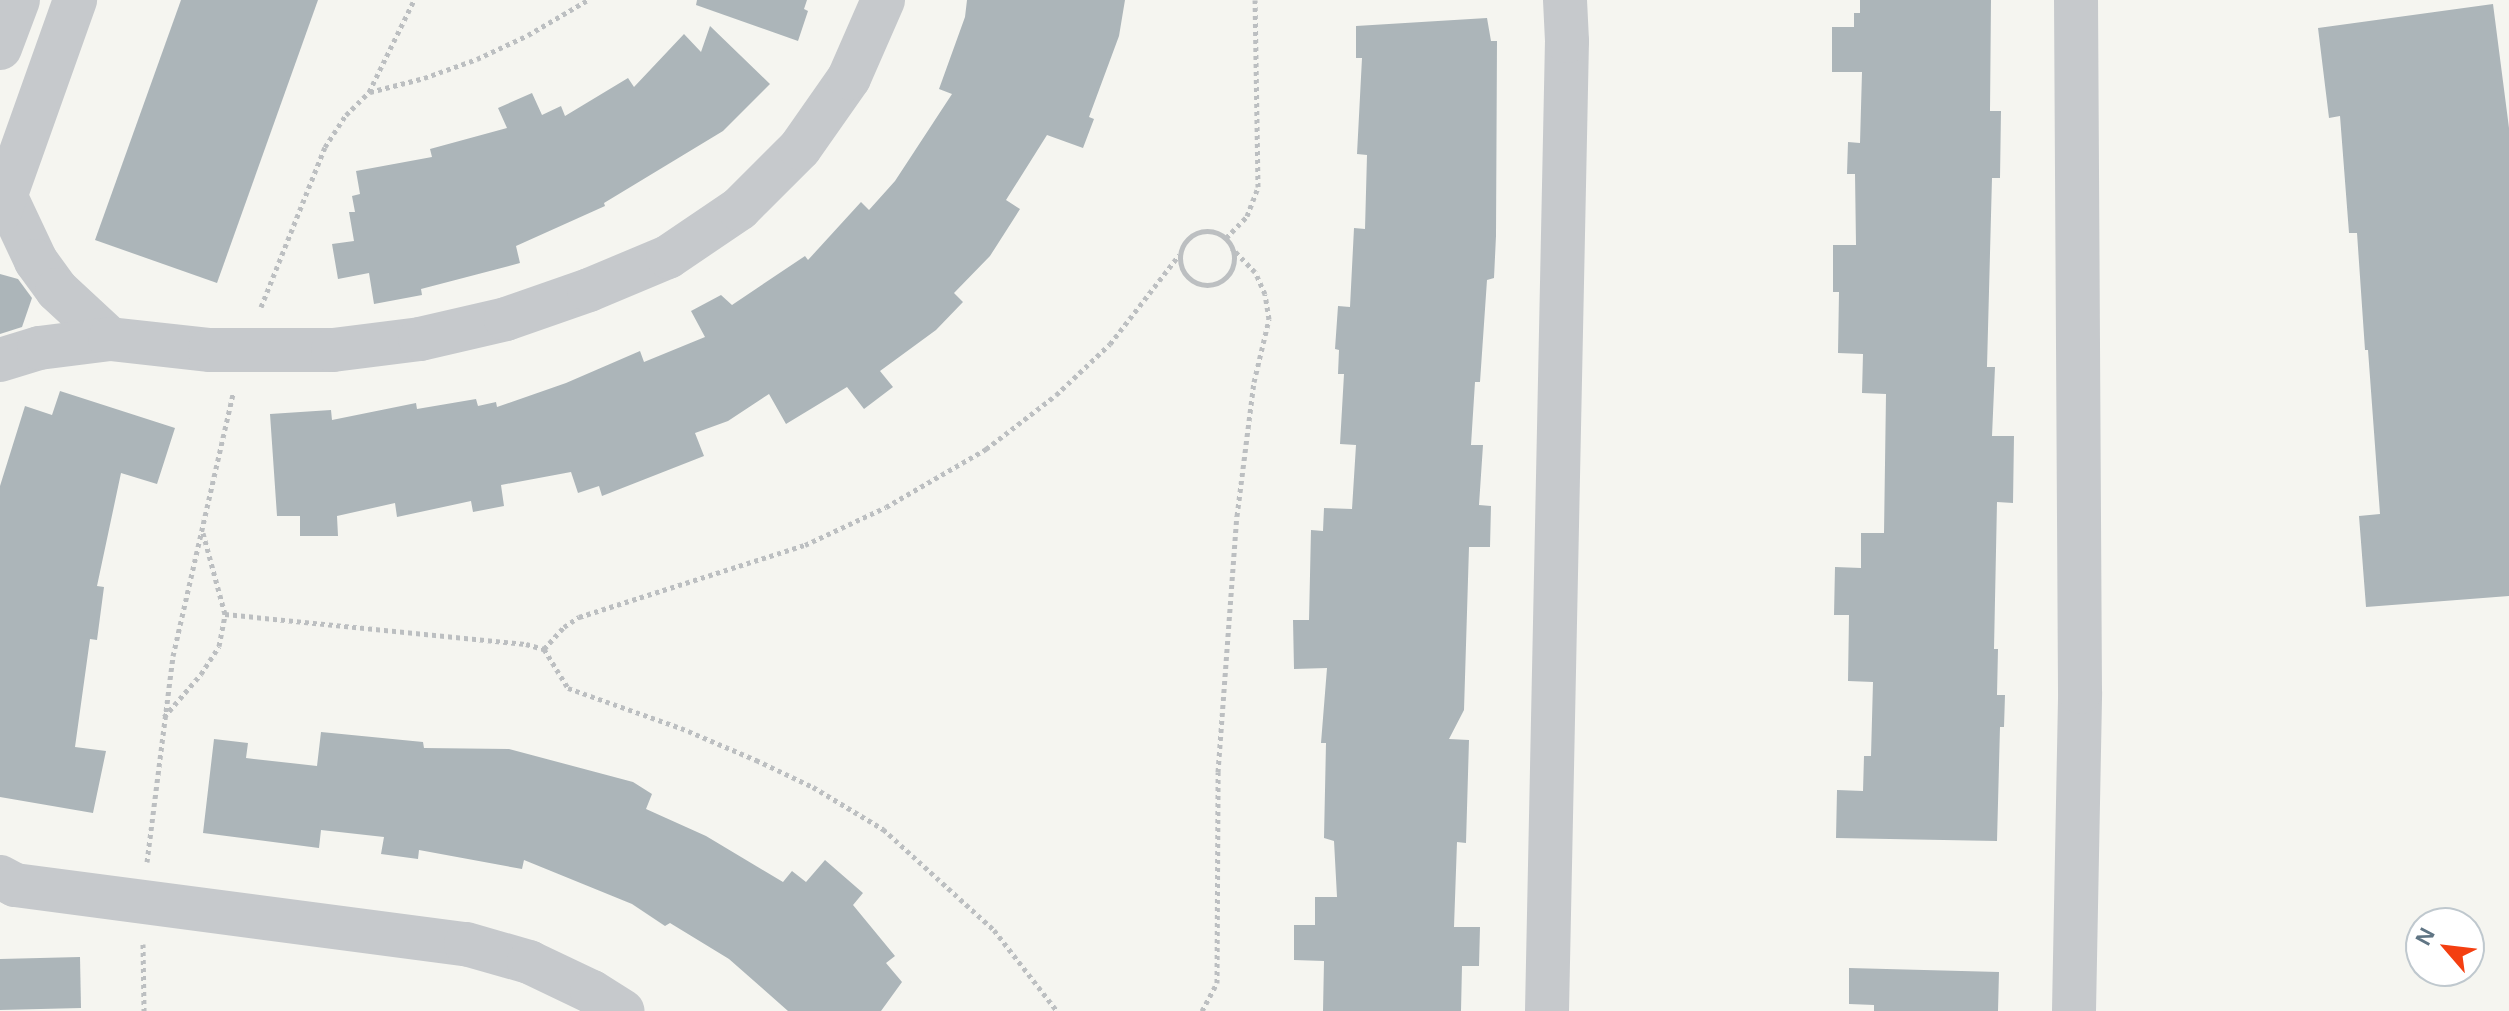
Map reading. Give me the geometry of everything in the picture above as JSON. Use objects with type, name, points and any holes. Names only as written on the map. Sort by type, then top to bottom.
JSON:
[{"type":"street","points":[[0,48],[18,0]]},
{"type":"street","points":[[75,0],[3,203],[36,261],[57,290],[110,339]]},
{"type":"street","points":[[0,360],[39,348],[110,339],[175,349],[333,350],[420,339],[506,319],[589,290],[668,257],[739,209],[800,148],[849,78],[883,0]]},
{"type":"street","points":[[1547,1011],[1567,41],[1565,0]]},
{"type":"street","points":[[2074,1011],[2080,692],[2076,0]]},
{"type":"street","points":[[5,884],[466,944],[529,962],[592,992],[623,1011]]},
{"type":"path","points":[[144,1011],[143,901],[163,719],[173,656],[203,533],[224,424],[244,350],[325,147],[346,115],[369,92],[414,0]]},
{"type":"path","points":[[369,92],[477,59],[588,0]]},
{"type":"path","points":[[1226,238],[1247,216],[1258,187],[1255,0]]},
{"type":"path","points":[[544,649],[564,627],[579,617],[805,545],[886,507],[986,449],[1056,395],[1110,344],[1192,235],[1216,232],[1226,238],[1255,272],[1265,294],[1269,319],[1254,382],[1235,530],[1218,772],[1217,983],[1202,1011]]},
{"type":"path","points":[[1179,255],[1187,277],[1198,284],[1210,285],[1230,272],[1234,261],[1232,248]]},
{"type":"path","points":[[163,719],[201,674],[219,646],[225,614],[203,533]]},
{"type":"path","points":[[225,614],[534,645],[544,649],[568,688],[681,728],[756,760],[813,787],[883,829],[994,930],[1057,1011]]},
{"type":"building","points":[[181,0],[318,0],[217,283],[95,240]]},
{"type":"building","points":[[697,0],[807,0],[804,9],[808,11],[798,41],[696,5]]},
{"type":"building","points":[[967,0],[1125,0],[1119,36],[1089,117],[1094,119],[1083,148],[1047,135],[1006,200],[1020,209],[990,256],[954,293],[963,302],[936,330],[880,371],[893,387],[864,409],[847,387],[786,424],[769,394],[728,421],[695,433],[704,456],[602,496],[599,486],[578,493],[571,472],[501,485],[504,506],[473,512],[471,501],[397,517],[395,503],[337,516],[338,536],[300,536],[300,516],[277,516],[270,414],[331,410],[332,420],[416,403],[417,409],[476,399],[478,406],[496,402],[497,407],[566,383],[640,351],[644,362],[705,337],[691,311],[721,295],[732,305],[805,256],[808,260],[861,202],[869,210],[895,181],[952,94],[939,89],[965,17]]},
{"type":"building","points":[[1860,0],[1991,0],[1990,111],[2001,111],[2000,178],[1992,178],[1987,367],[1995,367],[1992,436],[2014,436],[2013,503],[1997,502],[1994,649],[1998,649],[1997,695],[2005,695],[2004,727],[2000,727],[1997,841],[1836,838],[1837,790],[1863,791],[1864,756],[1871,756],[1873,682],[1848,681],[1849,615],[1834,615],[1835,567],[1861,568],[1861,533],[1884,533],[1886,394],[1862,393],[1863,354],[1838,353],[1839,292],[1833,292],[1833,245],[1856,245],[1855,174],[1847,174],[1848,142],[1860,143],[1862,72],[1832,72],[1832,27],[1854,27],[1854,13],[1860,13]]},
{"type":"building","points":[[2493,4],[2509,128],[2509,596],[2366,607],[2359,516],[2380,514],[2368,350],[2365,350],[2357,233],[2349,233],[2340,116],[2329,118],[2318,28]]},
{"type":"building","points":[[1487,18],[1491,41],[1497,41],[1496,236],[1494,278],[1487,280],[1480,382],[1475,382],[1471,445],[1483,445],[1479,505],[1491,506],[1490,547],[1469,547],[1464,710],[1449,739],[1469,740],[1466,843],[1457,842],[1454,927],[1480,927],[1479,966],[1462,966],[1461,1011],[1323,1011],[1324,961],[1294,960],[1294,925],[1315,925],[1315,897],[1337,897],[1334,841],[1324,838],[1326,743],[1321,743],[1327,668],[1294,669],[1293,620],[1309,620],[1311,530],[1323,531],[1324,508],[1352,509],[1356,445],[1340,444],[1344,374],[1338,374],[1339,350],[1335,349],[1338,306],[1350,307],[1354,228],[1365,229],[1367,155],[1357,154],[1362,58],[1356,58],[1356,26]]},
{"type":"building","points":[[710,26],[770,84],[723,131],[604,203],[605,206],[516,246],[520,263],[421,289],[422,295],[374,304],[369,273],[338,279],[332,244],[354,241],[349,212],[355,212],[352,196],[360,194],[356,171],[432,157],[430,149],[507,128],[498,108],[532,93],[542,115],[561,106],[565,116],[628,78],[634,87],[684,34],[701,52]]},
{"type":"building","points":[[0,274],[18,279],[32,298],[22,327],[0,334]]},
{"type":"building","points":[[60,391],[175,428],[157,484],[121,473],[97,586],[104,587],[97,640],[90,639],[75,747],[106,751],[93,813],[0,797],[0,486],[25,406],[52,415]]},
{"type":"building","points":[[321,732],[423,742],[424,748],[509,749],[633,782],[652,794],[646,809],[706,836],[783,882],[792,871],[806,882],[825,860],[863,893],[853,905],[895,956],[886,963],[902,982],[881,1011],[788,1011],[729,959],[670,923],[665,926],[632,904],[524,860],[522,869],[419,850],[418,859],[381,854],[384,837],[321,830],[319,848],[203,833],[214,739],[248,743],[246,758],[317,766]]},
{"type":"building","points":[[80,957],[81,1008],[0,1010],[0,959]]},
{"type":"building","points":[[1849,968],[1999,972],[1998,1011],[1874,1011],[1874,1005],[1849,1004]]}]
